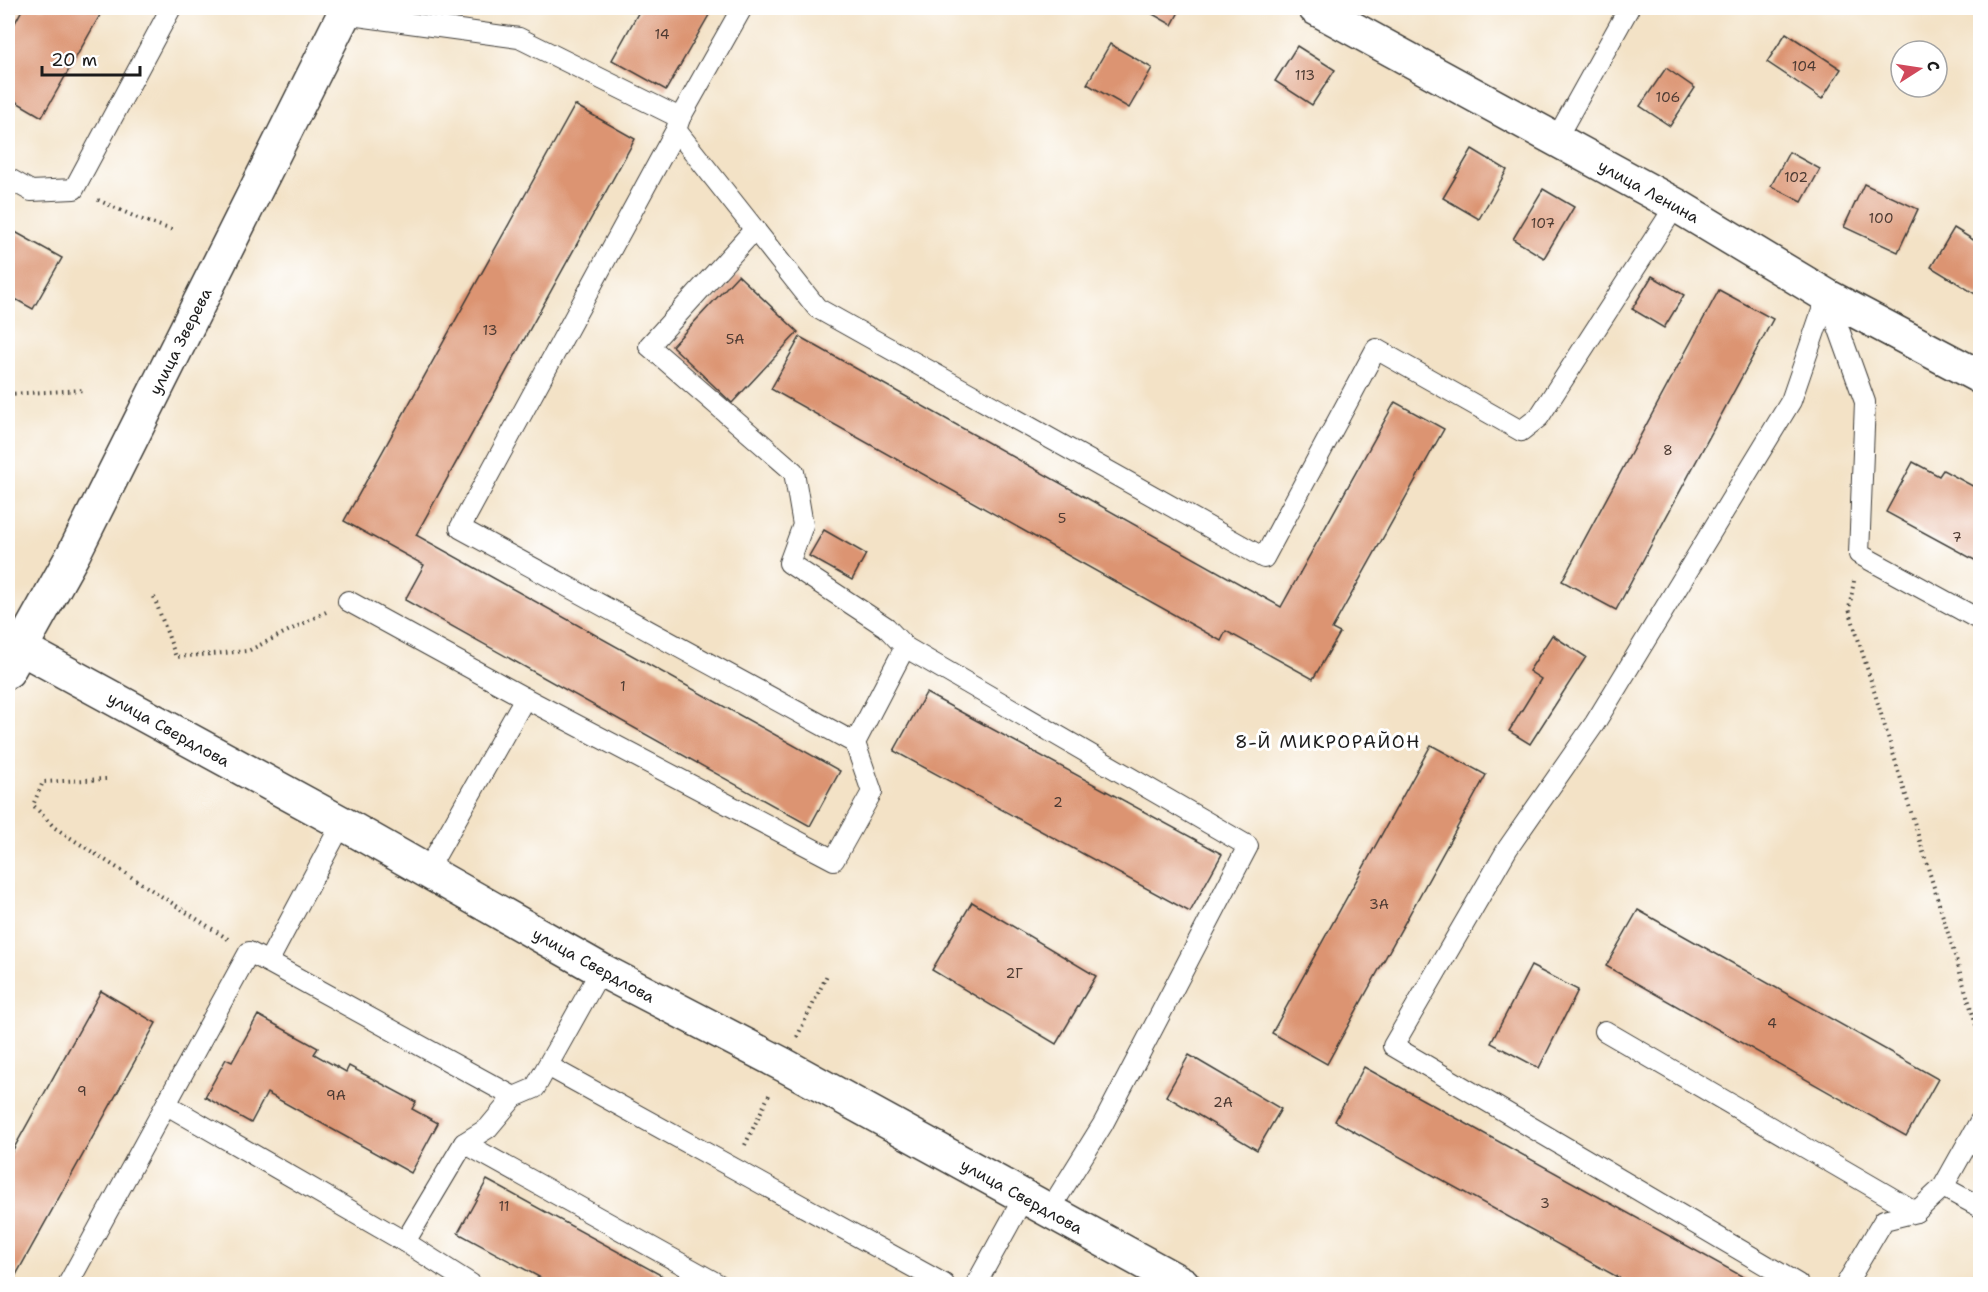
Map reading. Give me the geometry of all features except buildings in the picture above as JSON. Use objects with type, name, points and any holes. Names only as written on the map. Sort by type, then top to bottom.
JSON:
[{"type":"main road","name":"улица Ленина","points":[[1316,8],[1676,205],[1827,296],[1980,377]]},
{"type":"main road","name":"улица Зверева","points":[[12,653],[74,553],[345,11]]},
{"type":"main road","name":"улица Свердлова","points":[[12,653],[342,823],[600,969],[784,1065],[1184,1284]]},
{"type":"lane","points":[[8,178],[31,191],[74,189],[171,8]]},
{"type":"lane","points":[[348,600],[525,698],[834,860],[872,792],[855,743],[460,528],[742,8]]},
{"type":"lane","points":[[1556,139],[1629,8]]},
{"type":"lane","points":[[345,11],[519,38],[678,124],[755,229],[817,308],[1264,558],[1376,349],[1521,431],[1539,417],[1676,205]]},
{"type":"lane","points":[[755,229],[649,346],[794,472],[803,525],[789,564],[886,627],[905,647],[1248,846],[1102,1124],[1036,1204],[976,1284]]},
{"type":"lane","points":[[1827,296],[1865,402],[1859,554],[1980,620]]},
{"type":"lane","points":[[1798,1284],[1393,1046],[1508,848],[1595,723],[1791,401],[1827,296]]},
{"type":"lane","points":[[855,743],[905,647]]},
{"type":"lane","points":[[428,871],[525,698]]},
{"type":"lane","points":[[268,962],[342,823]]},
{"type":"lane","points":[[68,1284],[249,952],[514,1097]]},
{"type":"lane","points":[[405,1242],[464,1143],[488,1128],[514,1097],[536,1089],[600,969]]},
{"type":"lane","points":[[1605,1030],[1916,1212]]},
{"type":"lane","points":[[548,1066],[944,1284]]},
{"type":"lane","points":[[167,1105],[405,1242],[471,1284]]},
{"type":"lane","points":[[1846,1284],[1884,1220],[1916,1212],[1943,1187],[1980,1121]]},
{"type":"lane","points":[[464,1143],[718,1284]]},
{"type":"lane","points":[[1943,1187],[1980,1207]]},
{"type":"path","points":[[74,189],[140,219],[175,231]]},
{"type":"path","points":[[8,394],[85,390]]},
{"type":"path","points":[[1859,554],[1849,609],[1980,1038]]},
{"type":"path","points":[[154,597],[176,657],[248,651],[348,600]]},
{"type":"path","points":[[106,779],[43,782],[33,805],[55,828],[249,952]]},
{"type":"district","name":"8-Й МИКРОРАЙОН","points":[[1328,742]]}]
